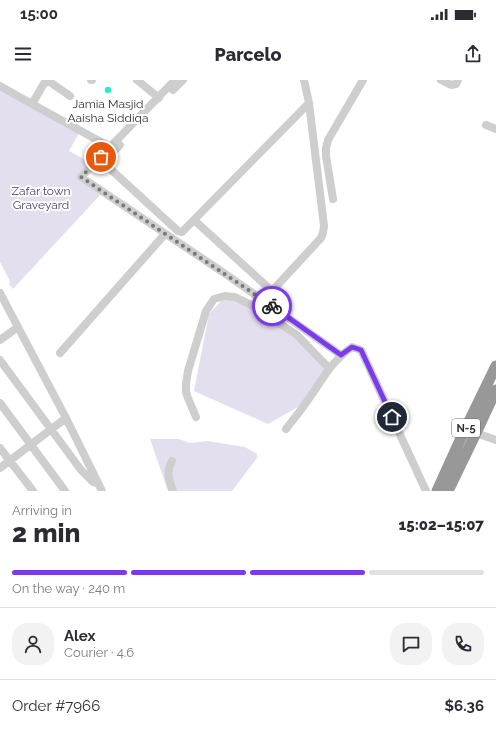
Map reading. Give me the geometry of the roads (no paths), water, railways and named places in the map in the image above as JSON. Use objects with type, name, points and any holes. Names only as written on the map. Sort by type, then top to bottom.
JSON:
[{"type":"highway","name":"N-5","points":[[437,491],[496,366]]},
{"type":"highway","name":"N-5","points":[[448,491],[496,390]]},
{"type":"street","points":[[32,104],[45,80],[70,96]]},
{"type":"street","points":[[137,80],[159,98]]},
{"type":"street","points":[[175,80],[81,177],[227,275],[341,355]]},
{"type":"street","points":[[183,80],[108,158],[106,162],[106,165],[178,231],[182,232],[309,103]]},
{"type":"street","points":[[194,220],[272,291],[321,238],[324,226],[309,103],[304,80]]},
{"type":"street","points":[[333,199],[326,148],[328,140],[362,80]]},
{"type":"street","points":[[441,80],[451,85],[456,84],[458,80]]},
{"type":"street","points":[[0,86],[110,147]]},
{"type":"street","points":[[486,125],[496,129]]},
{"type":"street","points":[[60,353],[166,234]]},
{"type":"street","points":[[0,293],[66,418],[102,491]]},
{"type":"street","points":[[196,418],[188,398],[186,384],[188,371],[206,311],[214,299],[225,296],[235,297],[255,307],[297,335],[329,368]]},
{"type":"street","points":[[0,340],[18,327]]},
{"type":"street","points":[[286,429],[305,405],[329,368],[341,355],[352,347],[361,350],[426,491]]},
{"type":"street","points":[[0,360],[50,430],[81,470],[93,482],[98,483]]},
{"type":"street","points":[[0,403],[65,491]]},
{"type":"street","points":[[0,468],[66,418]]},
{"type":"street","points":[[476,433],[496,440]]},
{"type":"street","points":[[0,448],[33,491]]},
{"type":"street","points":[[172,461],[168,474],[173,491]]},
{"type":"place","name":"Jamia Masjid Aaisha Siddiqa","points":[[108,90]]},
{"type":"park label","name":"Zafar town Graveyard","points":[[41,198]]}]
